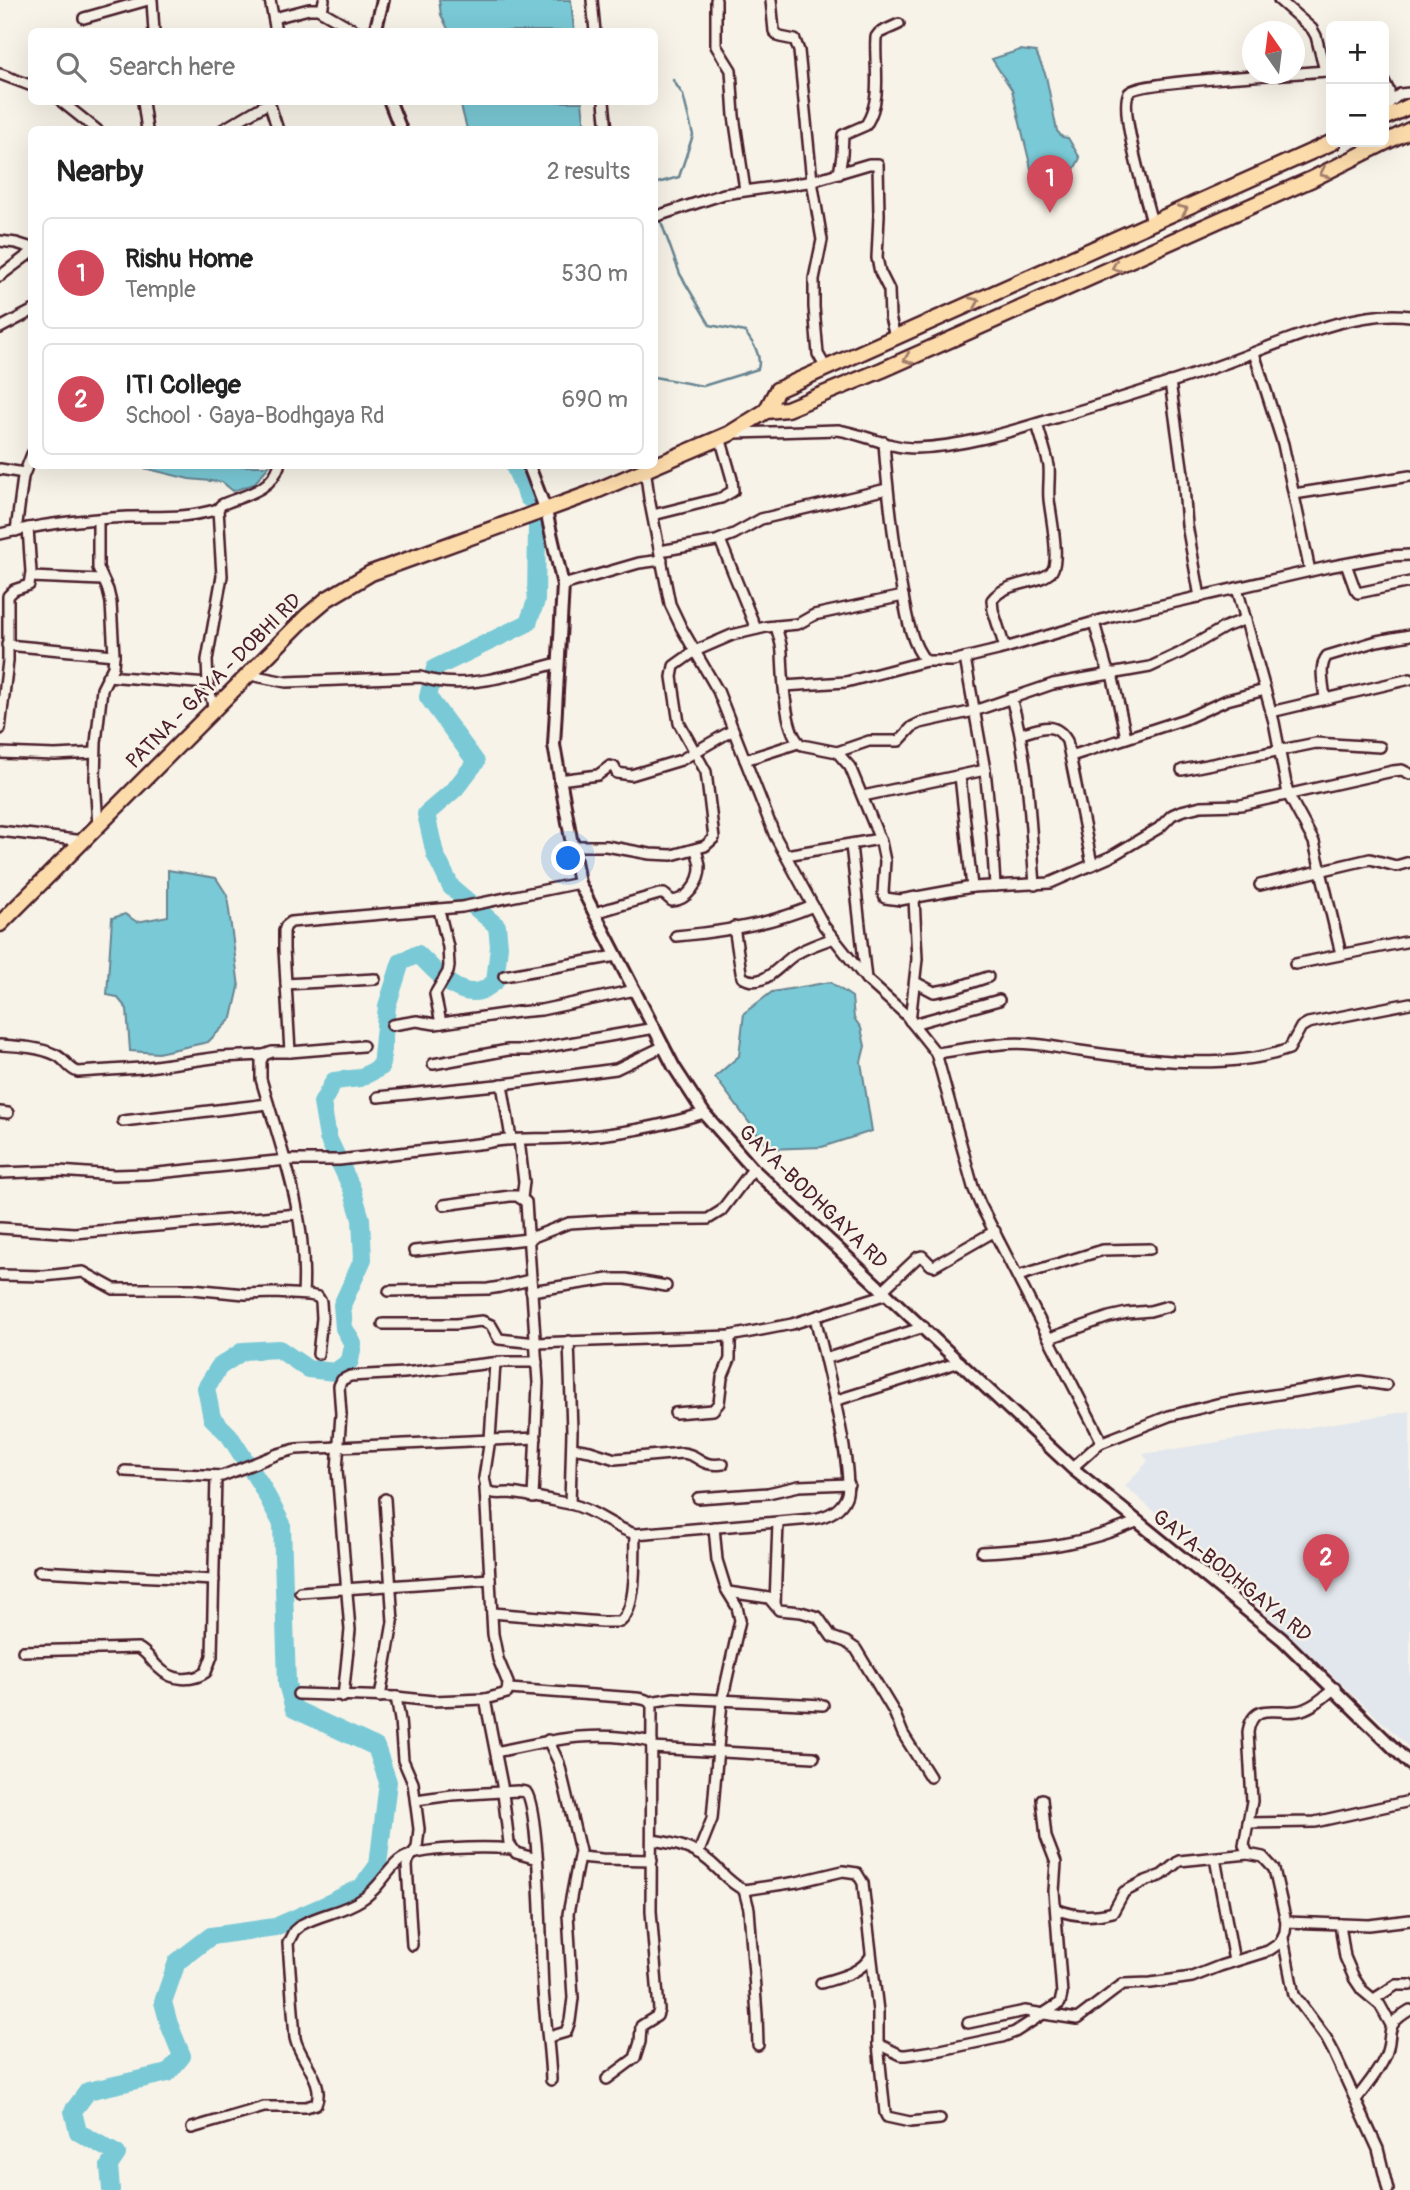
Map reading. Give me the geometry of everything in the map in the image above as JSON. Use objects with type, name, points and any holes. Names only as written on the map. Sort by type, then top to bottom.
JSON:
[{"type":"main road","points":[[1389,111],[1410,106]]},
{"type":"main road","points":[[766,411],[787,409],[946,342],[1312,179],[1408,131]]},
{"type":"main road","points":[[766,411],[777,390],[1326,145]]},
{"type":"main road","name":"PATNA - GAYA - DOBHI RD","points":[[658,462],[725,435],[766,411]]},
{"type":"main road","name":"PATNA - GAYA - DOBHI RD","points":[[0,924],[307,615],[371,573],[546,511],[640,469]]},
{"type":"street","points":[[84,18],[150,0],[154,28]]},
{"type":"street","points":[[270,0],[275,28]]},
{"type":"street","points":[[322,11],[324,0]]},
{"type":"street","points":[[376,28],[383,0]]},
{"type":"street","points":[[592,0],[595,28]]},
{"type":"street","points":[[716,0],[716,46],[731,70],[734,116],[745,190]]},
{"type":"street","points":[[771,0],[774,31],[780,37],[795,40],[799,51],[812,181],[822,240],[814,279],[814,307],[818,354],[826,368]]},
{"type":"street","points":[[1279,0],[1312,29],[1326,65]]},
{"type":"street","points":[[274,18],[309,9],[322,11],[351,28]]},
{"type":"street","points":[[839,174],[843,135],[866,125],[874,100],[878,85],[876,37],[899,24]]},
{"type":"street","points":[[1152,223],[1128,125],[1128,93],[1141,87],[1180,82],[1326,71]]},
{"type":"street","points":[[0,74],[28,84]]},
{"type":"street","points":[[1389,108],[1400,94],[1410,93]]},
{"type":"street","points":[[66,105],[92,126]]},
{"type":"street","points":[[143,105],[146,126]]},
{"type":"street","points":[[229,126],[265,105]]},
{"type":"street","points":[[271,105],[277,126]]},
{"type":"street","points":[[391,105],[399,126]]},
{"type":"street","points":[[604,105],[607,126]]},
{"type":"street","points":[[658,216],[724,194],[812,181],[878,164],[877,258],[880,272],[889,290],[890,317],[895,337]]},
{"type":"street","points":[[0,241],[28,248]]},
{"type":"street","points":[[0,276],[28,253]]},
{"type":"street","points":[[0,328],[28,313]]},
{"type":"street","points":[[653,515],[682,509],[728,495],[733,491],[725,435],[838,430],[900,447],[925,447],[975,439],[1037,424],[1170,382],[1330,326],[1382,316],[1410,317]]},
{"type":"street","points":[[1254,353],[1279,428],[1310,571]]},
{"type":"street","points":[[1170,382],[1187,525],[1200,597]]},
{"type":"street","points":[[1005,648],[992,600],[1008,588],[1049,574],[1054,567],[1049,472],[1037,424]]},
{"type":"street","points":[[884,442],[892,535],[903,596],[914,642],[918,653],[926,661]]},
{"type":"street","points":[[16,530],[24,473],[28,464]]},
{"type":"street","points":[[0,534],[98,520],[191,516],[218,509],[220,505],[249,495],[274,478],[278,469]]},
{"type":"street","name":"GAYA-BODHGAYA RD","points":[[530,469],[546,511],[563,586],[554,732],[559,780],[579,883],[664,1046],[704,1113],[753,1169],[1072,1468],[1282,1639],[1410,1764]]},
{"type":"street","points":[[645,469],[670,604],[713,681],[764,812],[813,906],[833,938],[866,979],[911,1022],[936,1052],[973,1187],[1092,1420],[1100,1443]]},
{"type":"street","points":[[0,470],[24,473]]},
{"type":"street","points":[[1294,494],[1410,476]]},
{"type":"street","points":[[563,586],[720,540],[761,519],[887,489]]},
{"type":"street","points":[[214,710],[208,684],[207,660],[222,566],[218,509]]},
{"type":"street","points":[[98,520],[97,558],[111,603],[114,655],[113,667],[102,689],[95,753],[98,827]]},
{"type":"street","points":[[0,729],[8,596],[14,590],[29,585],[31,577],[28,528]]},
{"type":"street","points":[[720,540],[756,629]]},
{"type":"street","points":[[784,686],[846,682],[926,661],[952,661],[1094,622],[1310,571],[1387,556],[1410,555]]},
{"type":"street","points":[[1346,564],[1358,593],[1410,582]]},
{"type":"street","points":[[31,577],[102,580]]},
{"type":"street","points":[[1237,588],[1271,712],[1288,794],[1310,832],[1341,954]]},
{"type":"street","points":[[572,846],[606,846],[662,855],[696,849],[712,842],[714,833],[704,767],[680,728],[672,671],[678,661],[721,639],[756,629],[798,624],[814,615],[903,596]]},
{"type":"street","points":[[745,760],[798,743],[837,752],[869,741],[899,741],[912,727],[920,723],[974,711],[1052,684],[1137,671],[1167,660],[1225,627],[1246,619]]},
{"type":"street","points":[[1094,622],[1107,669],[1112,674],[1126,737]]},
{"type":"street","points":[[776,626],[782,652],[784,686],[793,733],[798,743]]},
{"type":"street","points":[[1325,699],[1322,667],[1327,656],[1377,641],[1410,635]]},
{"type":"street","points":[[7,645],[114,655]]},
{"type":"street","points":[[965,658],[985,770],[995,886]]},
{"type":"street","points":[[250,675],[286,682],[424,677],[456,682],[491,678],[558,663]]},
{"type":"street","points":[[107,676],[208,684]]},
{"type":"street","points":[[1271,712],[1410,679]]},
{"type":"street","points":[[1071,756],[1185,719],[1227,699],[1265,690]]},
{"type":"street","points":[[1011,698],[1021,733],[1035,885]]},
{"type":"street","points":[[1021,733],[1041,728],[1057,729],[1063,733],[1071,756],[1092,864]]},
{"type":"street","points":[[559,780],[598,775],[610,766],[614,767],[617,773],[625,775],[640,773],[696,752],[733,730]]},
{"type":"street","points":[[1182,770],[1316,743],[1380,747]]},
{"type":"street","points":[[837,752],[850,767],[880,839],[885,861],[885,898],[900,900],[972,887],[1035,885],[1055,881],[1110,857],[1159,828],[1172,815],[1201,806],[1241,805],[1393,771],[1402,770],[1410,774]]},
{"type":"street","points":[[0,753],[95,753]]},
{"type":"street","points":[[863,796],[985,770]]},
{"type":"street","points":[[960,776],[972,887]]},
{"type":"street","points":[[0,831],[84,841]]},
{"type":"street","points":[[786,855],[880,839]]},
{"type":"street","points":[[851,845],[866,979]]},
{"type":"street","points":[[594,913],[659,894],[664,894],[672,901],[682,899],[691,891],[699,874],[696,849]]},
{"type":"street","points":[[1260,885],[1370,859],[1396,866],[1410,862]]},
{"type":"street","points":[[290,1052],[284,931],[291,922],[462,907],[579,883]]},
{"type":"street","points":[[911,1022],[917,934],[914,898]]},
{"type":"street","points":[[676,936],[781,918],[813,906]]},
{"type":"street","points":[[439,910],[448,947],[448,972],[435,994],[441,1023]]},
{"type":"street","points":[[734,927],[741,972],[743,977],[751,981],[768,977],[797,953],[833,938]]},
{"type":"street","points":[[1295,964],[1410,941]]},
{"type":"street","points":[[504,976],[617,956]]},
{"type":"street","points":[[915,982],[934,992],[988,977]]},
{"type":"street","points":[[286,984],[375,979]]},
{"type":"street","points":[[392,1025],[417,1021],[435,1024],[541,1010],[635,990]]},
{"type":"street","points":[[911,1022],[999,1000]]},
{"type":"street","points":[[936,1052],[1016,1043],[1173,1062],[1246,1058],[1289,1049],[1301,1027],[1308,1023],[1410,1003]]},
{"type":"street","points":[[433,1063],[508,1050],[529,1050],[655,1028]]},
{"type":"street","points":[[0,1045],[56,1055],[78,1072],[141,1068],[272,1052],[363,1046]]},
{"type":"street","points":[[378,1097],[616,1069],[664,1046]]},
{"type":"street","points":[[264,1055],[261,1061],[261,1079],[287,1160],[298,1214],[304,1264],[303,1294]]},
{"type":"street","points":[[502,1084],[524,1182],[522,1198],[526,1206],[537,1362],[538,1405],[533,1498]]},
{"type":"street","points":[[123,1121],[268,1104]]},
{"type":"street","points":[[0,1173],[60,1171],[138,1175],[287,1160],[339,1160],[515,1139],[603,1134],[674,1122],[704,1113]]},
{"type":"street","points":[[414,1251],[528,1239],[569,1223],[708,1219],[721,1211],[753,1169]]},
{"type":"street","points":[[444,1205],[510,1196],[522,1198]]},
{"type":"street","points":[[0,1228],[74,1233],[298,1214]]},
{"type":"street","points":[[383,1324],[456,1324],[482,1321],[491,1325],[499,1339],[536,1343],[730,1336],[771,1329],[815,1317],[885,1292],[918,1257],[922,1256],[934,1266],[995,1231]]},
{"type":"street","points":[[1018,1276],[1103,1250],[1150,1249]]},
{"type":"street","points":[[0,1275],[44,1276],[83,1272],[114,1289],[192,1289],[318,1297],[321,1301],[322,1318],[318,1354]]},
{"type":"street","points":[[531,1291],[608,1279],[626,1279],[666,1286]]},
{"type":"street","points":[[389,1291],[488,1289],[530,1280]]},
{"type":"street","points":[[1050,1339],[1097,1320],[1168,1306]]},
{"type":"street","points":[[485,1486],[492,1494],[506,1493],[570,1504],[635,1534],[778,1524],[829,1515],[844,1502],[849,1484],[844,1445],[815,1317]]},
{"type":"street","points":[[825,1359],[924,1327]]},
{"type":"street","points":[[675,1413],[713,1410],[717,1407],[722,1378],[730,1359],[730,1336]]},
{"type":"street","points":[[569,1341],[572,1448],[570,1504]]},
{"type":"street","points":[[343,1697],[349,1640],[348,1588],[337,1470],[341,1414],[339,1385],[346,1377],[495,1363],[537,1362]]},
{"type":"street","points":[[834,1401],[960,1362]]},
{"type":"street","points":[[495,1363],[485,1486],[492,1613],[498,1659],[509,1689]]},
{"type":"street","points":[[1072,1468],[1100,1443],[1169,1416],[1210,1406],[1360,1381],[1386,1385]]},
{"type":"street","points":[[125,1471],[216,1476],[235,1472],[296,1449],[536,1438]]},
{"type":"street","points":[[572,1448],[615,1459],[682,1452],[708,1465],[723,1464]]},
{"type":"street","points":[[23,1650],[138,1648],[168,1675],[187,1679],[206,1672],[212,1656],[216,1476]]},
{"type":"street","points":[[698,1498],[768,1493],[799,1486],[849,1484]]},
{"type":"street","points":[[380,1697],[393,1622],[385,1499]]},
{"type":"street","points":[[982,1552],[1062,1545],[1092,1538],[1136,1521]]},
{"type":"street","points":[[775,1604],[778,1524]]},
{"type":"street","points":[[698,1854],[712,1819],[722,1702],[740,1620],[717,1560],[714,1527]]},
{"type":"street","points":[[492,1613],[620,1622],[627,1614],[632,1597],[635,1534]]},
{"type":"street","points":[[39,1571],[214,1580]]},
{"type":"street","points":[[300,1591],[490,1579]]},
{"type":"street","points":[[728,1592],[769,1598],[779,1610],[818,1617],[832,1637],[856,1649],[930,1777]]},
{"type":"street","points":[[1248,1854],[1244,1845],[1252,1801],[1248,1732],[1250,1723],[1259,1712],[1298,1711],[1307,1708],[1335,1688]]},
{"type":"street","points":[[298,1694],[433,1701],[485,1699],[507,1693],[509,1689]]},
{"type":"street","points":[[509,1689],[636,1698],[650,1702],[674,1698],[823,1705]]},
{"type":"street","points":[[396,1698],[403,1759],[413,1783],[416,1800],[419,1840],[407,1866],[412,1945]]},
{"type":"street","points":[[485,1699],[512,1849]]},
{"type":"street","points":[[607,2079],[635,2058],[641,2026],[657,2016],[659,2010],[651,1911],[650,1702]]},
{"type":"street","points":[[496,1752],[548,1740],[598,1735],[626,1737],[652,1745],[716,1752],[814,1757]]},
{"type":"street","points":[[548,1740],[559,1763],[580,1857],[568,1914],[573,1998],[570,2021],[566,2032],[549,2037]]},
{"type":"street","points":[[416,1800],[452,1795],[526,1792],[529,1795],[537,1858],[551,2080]]},
{"type":"street","points":[[878,2044],[901,2055],[1002,2037],[1056,2006],[1062,1998],[1054,1891],[1056,1863],[1046,1837],[1042,1799]]},
{"type":"street","points":[[1248,1823],[1315,1822],[1410,1801]]},
{"type":"street","points":[[652,1840],[680,1845],[698,1854],[717,1868],[731,1884],[744,1890],[797,1882],[843,1871],[858,1873],[863,1883],[878,2011],[878,2044],[885,2113],[887,2117],[901,2121],[940,2119]]},
{"type":"street","points":[[191,2128],[264,2107],[306,2107],[316,2104],[318,2099],[315,2080],[299,2053],[295,2038],[289,1951],[291,1937],[301,1925],[363,1899],[377,1888],[399,1861],[411,1856],[470,1848],[512,1849],[524,1856],[537,1858]]},
{"type":"street","points":[[968,2023],[1025,2011],[1077,2019],[1123,1984],[1192,1977],[1268,1951],[1280,1943],[1286,1922],[1273,1868],[1263,1857],[1248,1854],[1179,1861],[1162,1875],[1130,1887],[1121,1895],[1113,1912],[1087,1916],[1056,1909]]},
{"type":"street","points":[[580,1857],[652,1860]]},
{"type":"street","points":[[1214,1858],[1234,1961]]},
{"type":"street","points":[[744,1890],[749,1909],[758,2045]]},
{"type":"street","points":[[1286,1922],[1369,1925],[1410,1920]]},
{"type":"street","points":[[1340,1924],[1345,1957],[1353,1978],[1362,1990],[1380,2005],[1391,2025]]},
{"type":"street","points":[[1283,1938],[1294,1995],[1326,2038],[1356,2100],[1378,2149],[1388,2190]]},
{"type":"street","points":[[821,1983],[858,1970],[871,1956]]},
{"type":"street","points":[[1374,1998],[1396,1985],[1410,1985]]},
{"type":"street","points":[[1356,2100],[1384,2059],[1391,2025],[1399,2016],[1410,2010]]},
{"type":"shaded area","points":[[1410,1411],[1410,1748],[1125,1486],[1148,1461],[1143,1454]]},
{"type":"water","points":[[439,0],[571,0],[574,28],[448,28],[441,15]]},
{"type":"water","points":[[1020,50],[1036,52],[1046,76],[1057,131],[1062,137],[1068,138],[1080,158],[1065,187],[1037,193],[1012,90],[992,59]]},
{"type":"water","points":[[461,105],[582,105],[585,126],[466,126]]},
{"type":"water","points":[[148,469],[266,469],[254,484],[233,491],[222,482],[189,479]]},
{"type":"water","points":[[168,870],[216,878],[227,895],[239,987],[232,1018],[208,1042],[158,1053],[130,1051],[127,1009],[117,997],[107,995],[112,918],[125,914],[137,922],[168,916]]},
{"type":"water","points":[[830,982],[852,997],[854,1018],[861,1028],[865,1046],[861,1062],[872,1131],[822,1147],[769,1149],[715,1077],[739,1056],[744,1013],[772,992]]},
{"type":"waterway","points":[[658,183],[679,177],[693,135],[683,95],[673,80]]},
{"type":"waterway","points":[[658,378],[703,386],[758,369],[759,364],[756,349],[745,332],[710,325],[680,274],[660,219]]},
{"type":"waterway","points":[[515,469],[528,498]]},
{"type":"waterway","points":[[111,2190],[109,2166],[117,2154],[78,2132],[73,2111],[88,2091],[168,2073],[182,2056],[163,2002],[177,1962],[211,1936],[275,1927],[321,1907],[362,1887],[378,1865],[388,1782],[376,1747],[294,1709],[287,1684],[282,1524],[229,1435],[212,1418],[206,1388],[219,1367],[243,1351],[279,1349],[308,1369],[335,1372],[350,1361],[353,1344],[344,1328],[342,1305],[363,1259],[361,1219],[352,1189],[328,1138],[322,1103],[334,1081],[360,1078],[381,1067],[387,1006],[401,962],[418,954],[454,986],[471,992],[486,989],[495,982],[499,946],[497,926],[451,887],[435,854],[426,814],[455,789],[476,762],[428,697],[435,668],[528,623],[536,601],[537,526]]},
{"type":"place","name":"Rishu Home","points":[[1050,213]]},
{"type":"place","name":"ITI College","points":[[1326,1592]]}]
